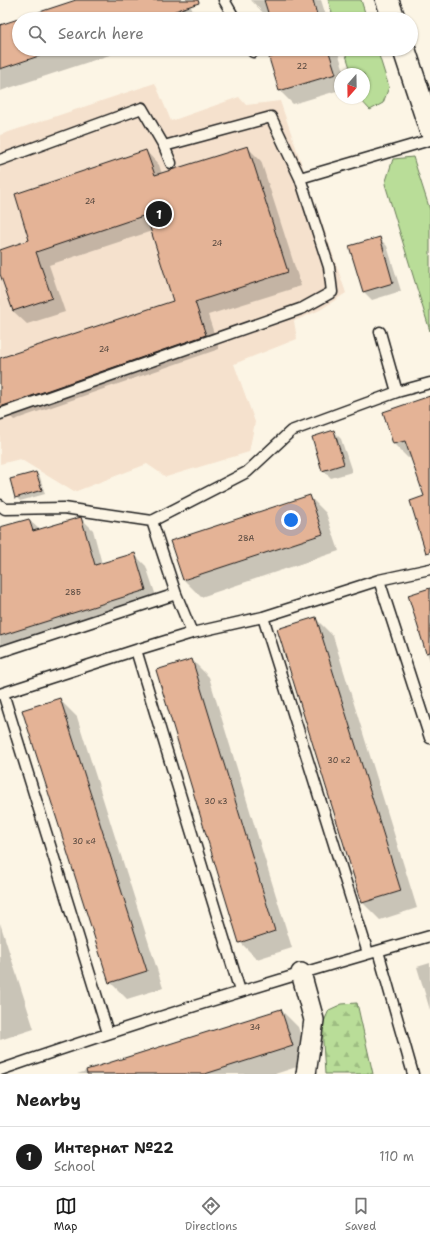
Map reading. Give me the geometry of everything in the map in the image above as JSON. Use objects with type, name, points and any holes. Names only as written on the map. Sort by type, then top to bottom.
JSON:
[{"type":"main road","points":[[387,0],[391,12]]},
{"type":"main road","points":[[407,56],[426,102],[430,128]]},
{"type":"street","points":[[302,973],[314,1020],[306,1074]]},
{"type":"lane","points":[[224,0],[231,12]]},
{"type":"lane","points":[[0,160],[142,108],[164,146],[171,163]]},
{"type":"lane","points":[[0,414],[303,308],[332,292],[329,267],[300,178],[271,117],[164,146]]},
{"type":"lane","points":[[300,178],[430,140]]},
{"type":"lane","points":[[380,332],[397,392]]},
{"type":"lane","points":[[0,505],[5,509],[64,508],[152,521],[247,472],[291,431],[397,392],[430,383]]},
{"type":"lane","points":[[152,521],[176,594],[192,633]]},
{"type":"lane","points":[[108,1033],[1,694],[192,633],[263,617],[379,580],[430,569]]},
{"type":"lane","points":[[379,580],[430,738]]},
{"type":"lane","points":[[0,652],[176,594]]},
{"type":"lane","points":[[263,617],[413,1074]]},
{"type":"lane","points":[[136,650],[240,991]]},
{"type":"lane","points":[[0,1070],[108,1033],[240,991],[430,936]]},
{"type":"shaded area","points":[[155,83],[171,121],[239,97],[246,105],[280,101],[346,293],[320,310],[294,321],[297,339],[234,364],[255,422],[249,452],[166,477],[147,464],[74,492],[20,459],[0,464],[0,135]]},
{"type":"green space","points":[[328,0],[361,0],[365,12],[332,12]]},
{"type":"green space","points":[[346,56],[379,56],[389,87],[383,103],[370,110],[365,104],[370,104],[370,68],[350,68]]},
{"type":"green space","points":[[413,157],[430,210],[430,331],[385,184],[393,159]]},
{"type":"green space","points":[[357,1003],[373,1074],[325,1074],[322,1026],[329,1010],[342,1004]]},
{"type":"building","points":[[76,0],[198,0],[199,3],[172,12],[40,12]]},
{"type":"building","points":[[264,0],[313,0],[316,12],[268,12]]},
{"type":"building","points":[[12,21],[12,56],[39,56],[0,69],[0,25]]},
{"type":"building","points":[[275,56],[330,56],[334,68],[334,75],[279,91],[269,58]]},
{"type":"building","points":[[248,146],[288,272],[195,302],[206,335],[0,407],[0,358],[173,301],[146,215],[36,252],[52,298],[13,311],[0,274],[0,250],[29,240],[15,194],[146,150],[155,175]]},
{"type":"building","points":[[380,237],[393,283],[363,292],[349,246]]},
{"type":"building","points":[[430,396],[430,552],[426,553],[410,501],[424,496],[405,441],[393,444],[383,412]]},
{"type":"building","points":[[334,430],[344,464],[322,471],[312,437]]},
{"type":"building","points":[[36,472],[42,490],[15,498],[10,479]]},
{"type":"building","points":[[310,495],[323,534],[183,580],[170,541]]},
{"type":"building","points":[[81,517],[95,565],[135,553],[146,590],[0,636],[0,527],[29,519],[33,531]]},
{"type":"building","points":[[430,588],[430,652],[426,653],[408,595]]},
{"type":"building","points":[[316,617],[401,891],[362,903],[277,629]]},
{"type":"building","points":[[192,659],[275,931],[239,943],[156,670]]},
{"type":"building","points":[[60,698],[147,971],[109,983],[22,710]]},
{"type":"building","points":[[281,1009],[293,1046],[205,1074],[87,1074],[86,1070]]},
{"type":"place","name":"Интернат №22","points":[[159,214]]}]
